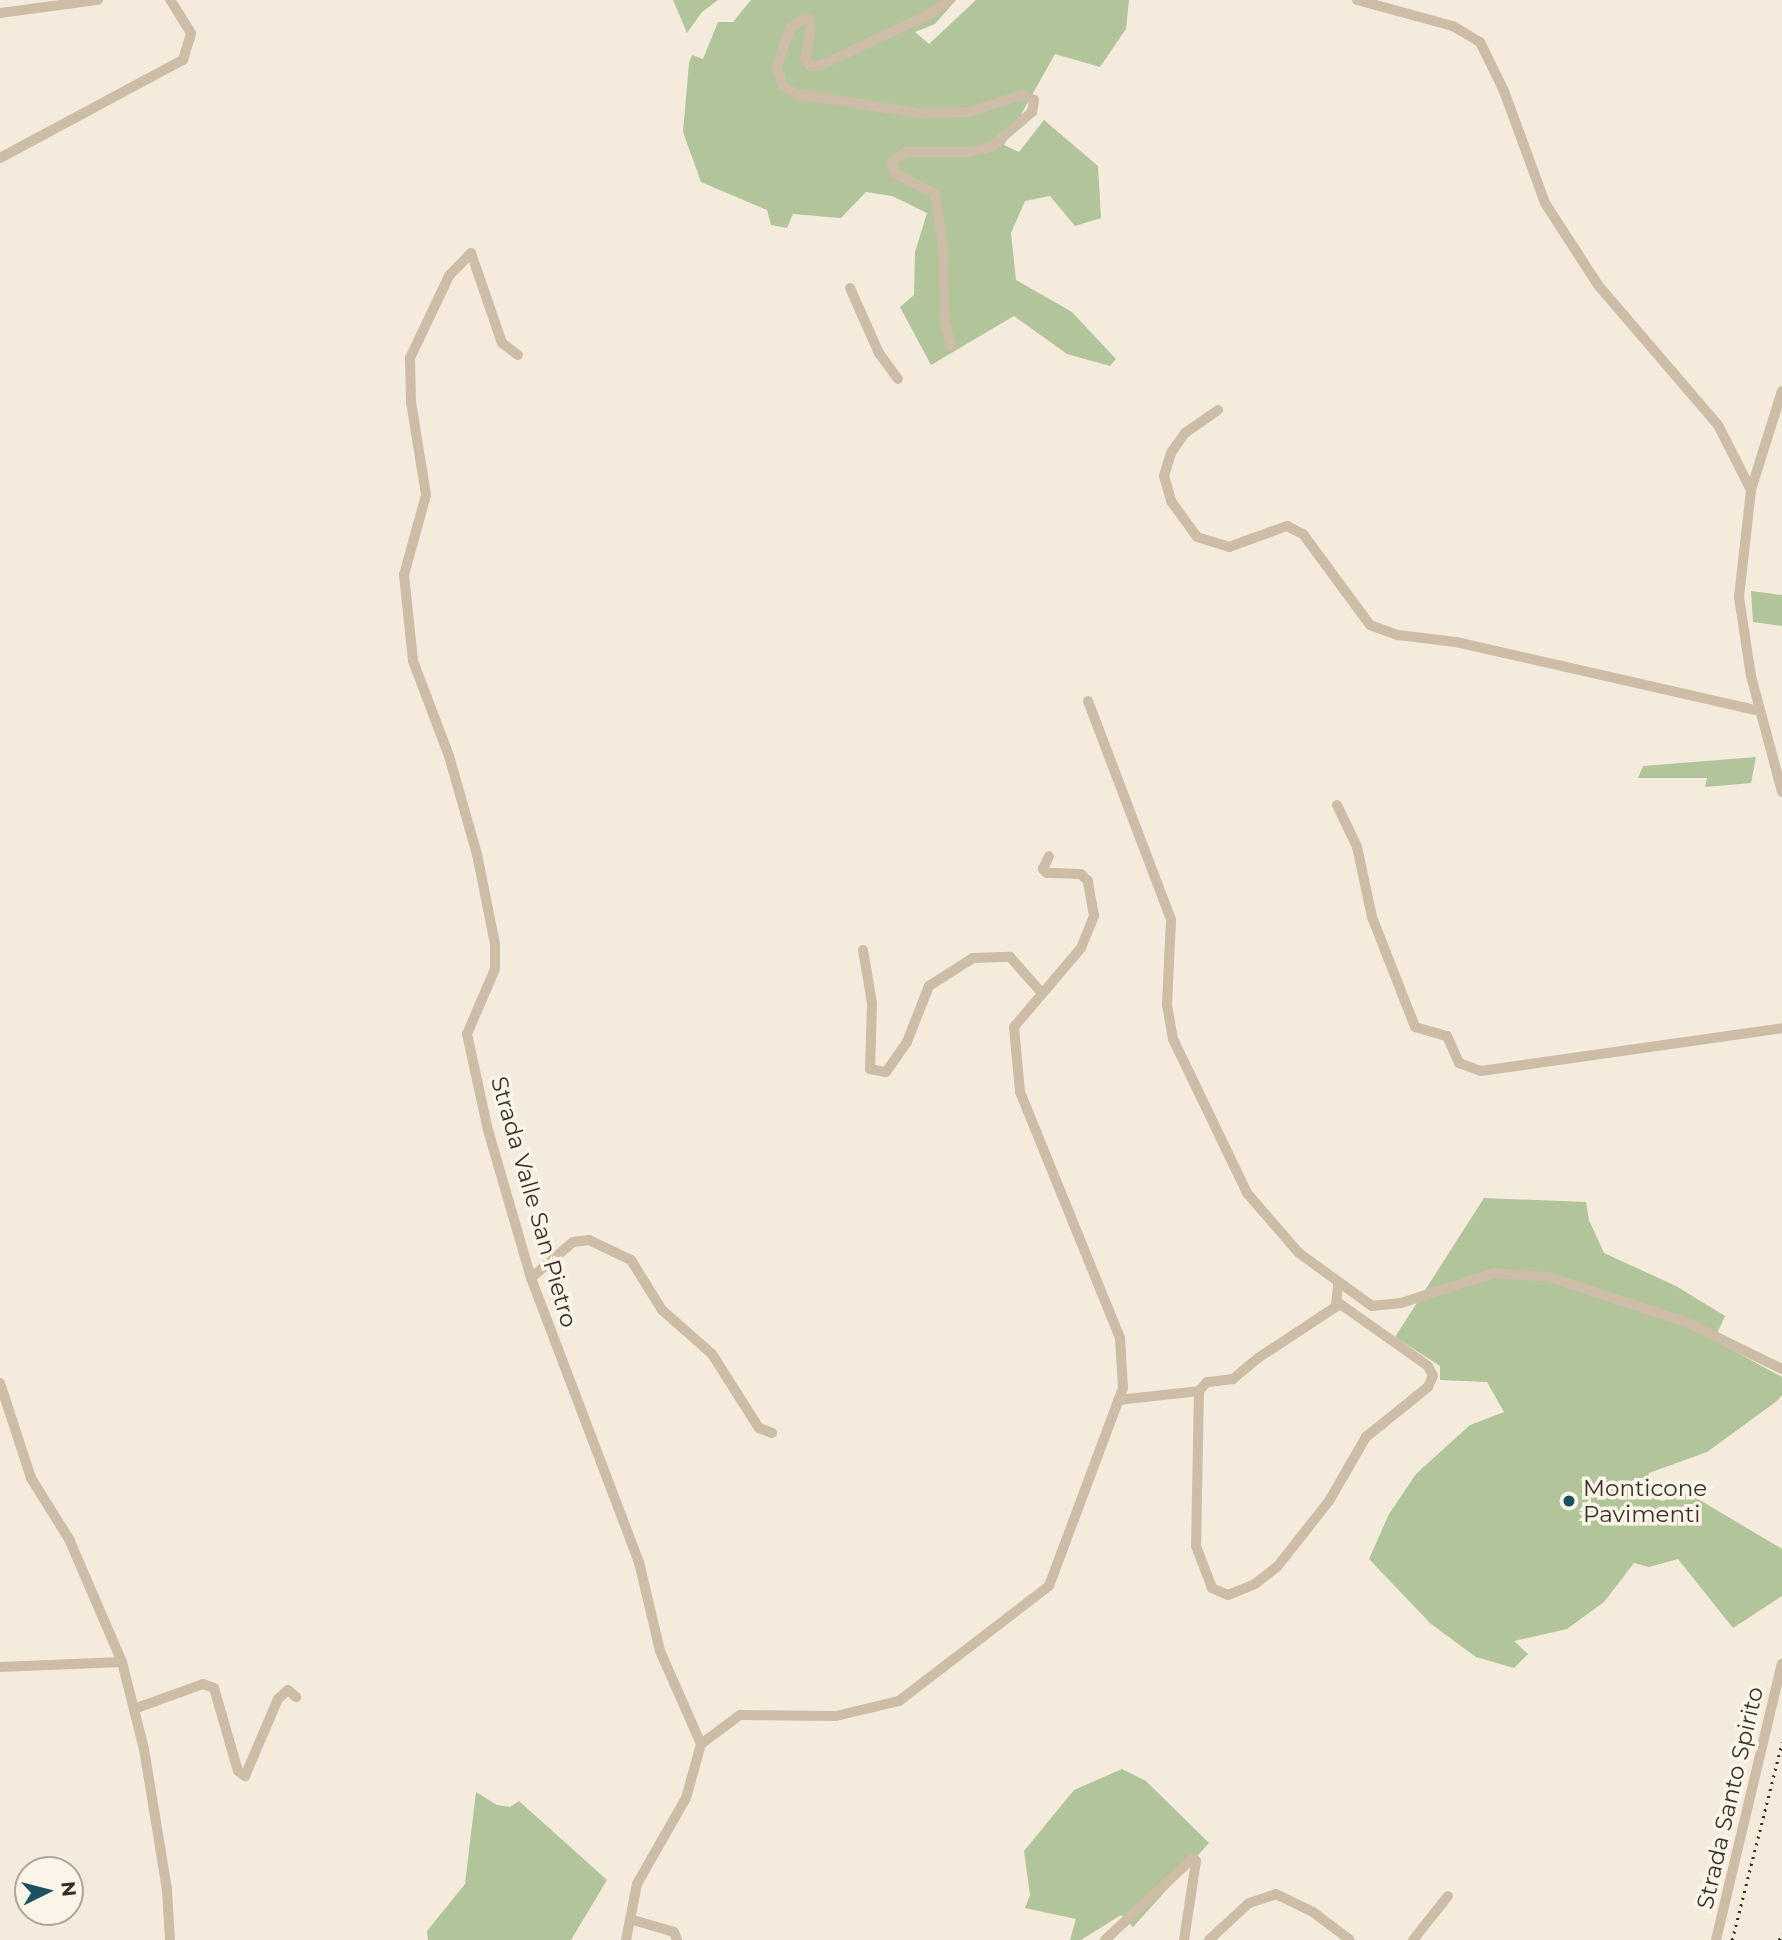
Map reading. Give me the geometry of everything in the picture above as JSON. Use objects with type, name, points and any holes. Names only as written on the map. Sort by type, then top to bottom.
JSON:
[{"type":"street","points":[[0,13],[98,0]]},
{"type":"street","points":[[0,158],[183,60],[191,33],[170,0]]},
{"type":"street","points":[[949,0],[930,14],[821,65],[810,66],[805,60],[811,28],[809,19],[803,19],[790,28],[778,65],[782,85],[797,94],[919,113],[970,112],[1021,95],[1032,97],[1032,112],[991,147],[970,152],[905,152],[892,162],[895,173],[935,194],[943,247],[944,322],[951,346]]},
{"type":"street","points":[[1357,0],[1453,26],[1480,42],[1504,91],[1545,203],[1598,285],[1718,425],[1751,490]]},
{"type":"street","name":"Strada Valle San Pietro","points":[[518,355],[502,343],[471,253],[449,276],[410,358],[411,402],[426,495],[404,575],[413,661],[453,768],[477,854],[495,944],[495,969],[467,1034],[488,1130],[531,1278],[639,1562],[660,1651],[701,1744]]},
{"type":"street","points":[[850,288],[879,353],[898,379]]},
{"type":"street","points":[[1782,391],[1751,490],[1739,597],[1741,627],[1782,792]]},
{"type":"street","points":[[1219,410],[1185,433],[1171,453],[1164,476],[1171,501],[1197,537],[1229,547],[1287,526],[1303,534],[1370,625],[1398,635],[1456,642],[1760,711]]},
{"type":"street","points":[[1088,701],[1171,920],[1167,1005],[1173,1040],[1189,1079],[1248,1193],[1299,1253],[1338,1285],[1372,1306],[1389,1306],[1494,1273],[1549,1278],[1686,1322],[1782,1369]]},
{"type":"street","points":[[1337,805],[1357,847],[1372,917],[1415,1027],[1447,1036],[1459,1063],[1481,1071],[1782,1028]]},
{"type":"street","points":[[626,1940],[637,1884],[686,1798],[701,1744],[740,1715],[836,1716],[899,1701],[1049,1586],[1123,1388],[1120,1338],[1020,1092],[1014,1027],[1081,948],[1094,916],[1088,881],[1081,874],[1047,873],[1043,869],[1049,856]]},
{"type":"street","points":[[863,950],[872,1003],[870,1069],[886,1072],[907,1042],[929,986],[973,958],[1010,957],[1041,992]]},
{"type":"street","points":[[531,1278],[573,1242],[589,1240],[631,1260],[662,1310],[712,1354],[759,1428],[772,1433]]},
{"type":"street","points":[[1336,1306],[1338,1285]]},
{"type":"street","points":[[1336,1306],[1352,1308],[1428,1366],[1432,1380],[1366,1437],[1329,1501],[1277,1567],[1235,1594],[1222,1595],[1212,1588],[1196,1546],[1199,1391],[1207,1382],[1233,1379],[1336,1306]]},
{"type":"street","points":[[0,1383],[31,1478],[69,1539],[122,1662],[134,1709],[167,1890],[170,1940]]},
{"type":"street","points":[[1118,1401],[1199,1391]]},
{"type":"street","points":[[0,1667],[122,1662]]},
{"type":"street","name":"Strada Santo Spirito","points":[[1716,1940],[1782,1664]]},
{"type":"street","points":[[134,1709],[203,1684],[214,1688],[238,1771],[245,1776],[278,1699],[288,1690],[296,1698]]},
{"type":"street","points":[[1105,1940],[1193,1858],[1196,1861],[1184,1940]]},
{"type":"street","points":[[1209,1940],[1249,1903],[1276,1894],[1313,1912],[1350,1940]]},
{"type":"street","points":[[1413,1940],[1448,1896]]},
{"type":"street","points":[[630,1919],[674,1932],[677,1940]]},
{"type":"green space","points":[[673,0],[718,0],[702,12],[687,33]]},
{"type":"green space","points":[[751,0],[956,0],[935,24],[915,32],[929,44],[976,0],[1129,0],[1126,29],[1100,67],[1055,54],[1004,145],[1019,152],[1044,120],[1098,166],[1101,218],[1075,226],[1050,196],[1025,201],[1011,233],[1016,280],[1072,312],[1116,359],[1110,366],[1067,354],[1014,316],[931,365],[900,307],[914,295],[915,252],[927,213],[892,196],[866,192],[841,218],[793,214],[787,228],[771,225],[767,210],[701,182],[683,132],[689,63],[692,55],[703,59],[718,22],[733,22]]},
{"type":"green space","points":[[1751,591],[1782,595],[1782,626],[1753,622]]},
{"type":"green space","points":[[1756,757],[1751,783],[1705,787],[1707,778],[1638,778],[1643,766]]},
{"type":"green space","points":[[1484,1198],[1586,1202],[1589,1220],[1604,1253],[1676,1286],[1725,1316],[1714,1340],[1782,1377],[1782,1395],[1777,1401],[1707,1452],[1649,1473],[1645,1491],[1662,1501],[1688,1493],[1782,1549],[1782,1596],[1733,1628],[1678,1559],[1649,1567],[1634,1563],[1604,1602],[1567,1629],[1514,1641],[1528,1654],[1514,1668],[1476,1657],[1431,1624],[1369,1559],[1389,1514],[1416,1474],[1470,1425],[1504,1412],[1487,1382],[1440,1380],[1440,1366],[1395,1337]]},
{"type":"green space","points":[[1122,1769],[1146,1781],[1209,1843],[1133,1927],[1121,1915],[1081,1940],[1070,1940],[1076,1919],[1025,1908],[1030,1895],[1024,1851],[1074,1790]]},
{"type":"green space","points":[[476,1792],[497,1805],[510,1807],[519,1801],[607,1880],[571,1940],[428,1940],[427,1931],[465,1884]]},
{"type":"railway","points":[[1732,1940],[1782,1742]]},
{"type":"railway","points":[[1779,1940],[1782,1934]]},
{"type":"place","name":"Monticone Pavimenti","points":[[1569,1501]]}]
